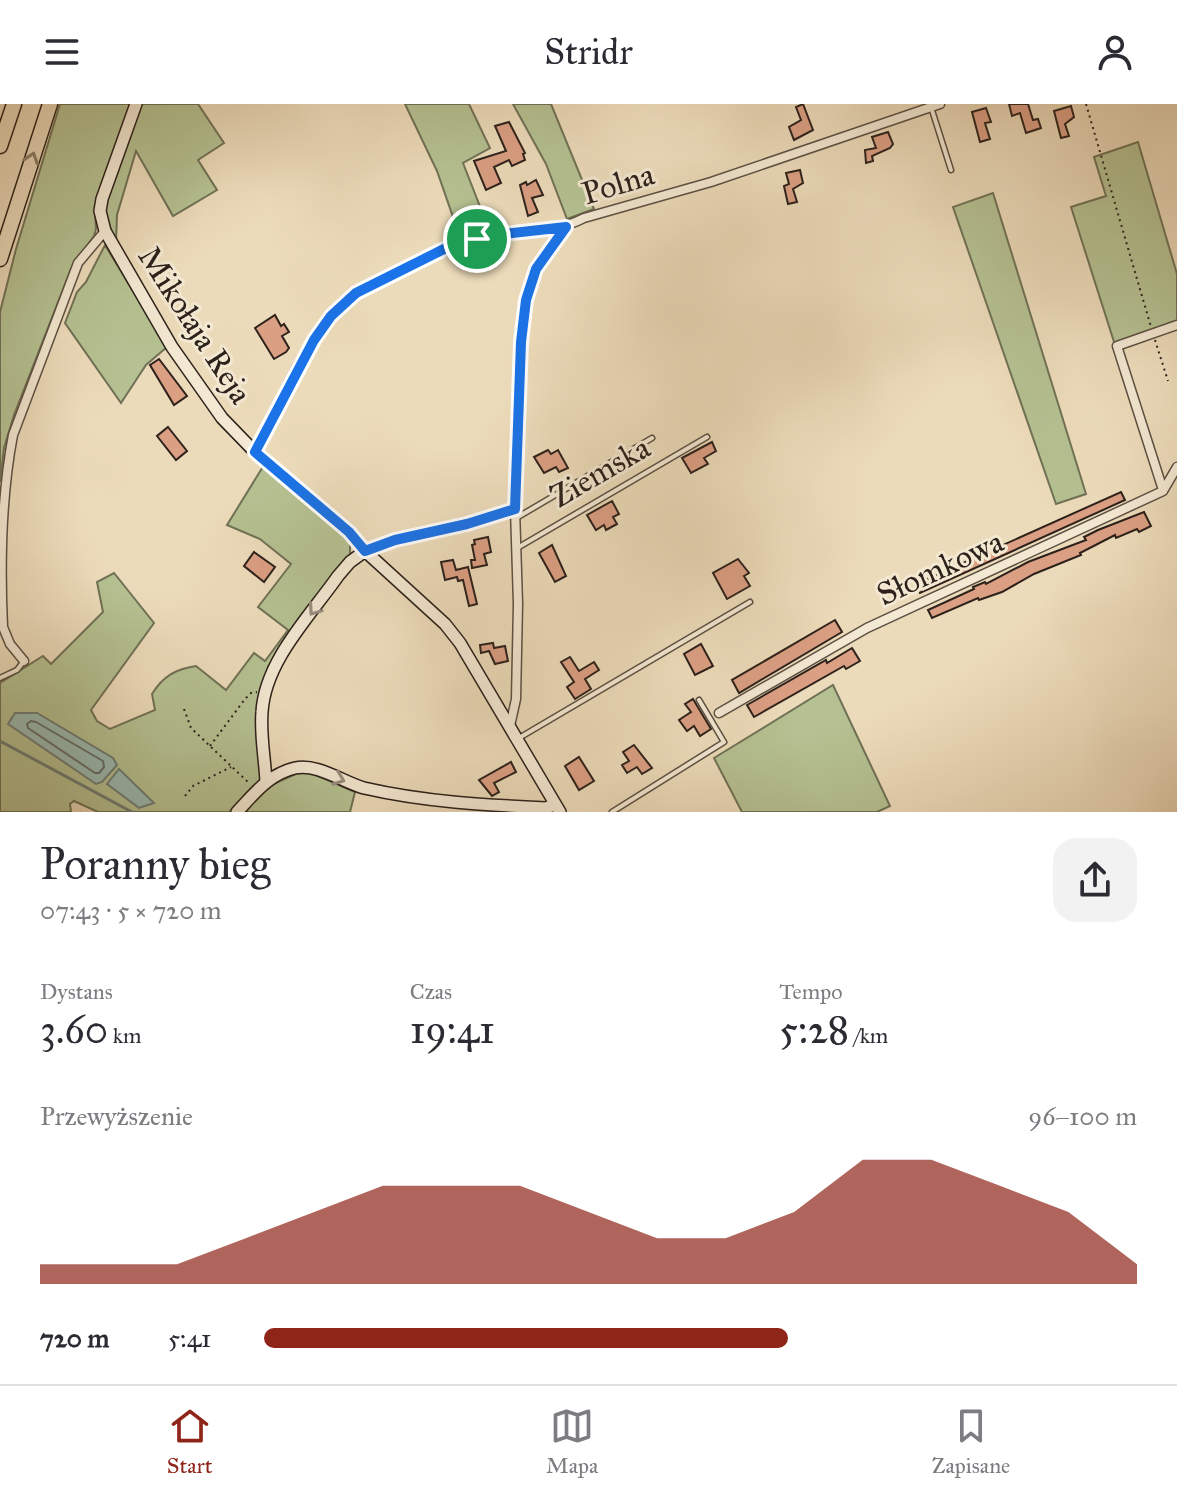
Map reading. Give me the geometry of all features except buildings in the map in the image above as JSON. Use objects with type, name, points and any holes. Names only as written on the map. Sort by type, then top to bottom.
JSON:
[{"type":"highway","points":[[0,146],[14,104]]},
{"type":"highway","points":[[0,259],[50,104]]},
{"type":"street","points":[[24,661],[10,644],[3,627],[2,505],[7,462],[13,435],[78,263],[105,231],[100,211],[102,199],[136,104]]},
{"type":"street","name":"Polna","points":[[255,452],[314,340],[331,316],[356,293],[446,248],[503,234],[566,227],[584,218],[711,182],[936,106]]},
{"type":"street","name":"Ziemska","points":[[510,727],[516,699],[515,514],[521,342],[526,300],[536,269],[566,227]]},
{"type":"street","name":"Mikołaja Reja","points":[[105,231],[172,347],[222,418],[255,452],[349,532],[365,551],[445,624],[477,668],[557,808]]},
{"type":"street","points":[[1163,491],[1117,346],[1177,325]]},
{"type":"street","points":[[1163,491],[1177,467]]},
{"type":"street","name":"Słomkowa","points":[[719,713],[867,628],[1163,491]]},
{"type":"street","points":[[266,782],[262,713],[275,666],[350,562],[365,551],[395,540],[515,514]]},
{"type":"street","name":"Mikołaja Reja","points":[[237,812],[266,782],[296,768],[308,768],[360,787],[431,801],[557,808]]},
{"type":"lane","points":[[936,106],[951,170]]},
{"type":"lane","name":"Ziemska","points":[[516,548],[707,437]]},
{"type":"lane","name":"Ziemska","points":[[515,514],[652,438]]},
{"type":"lane","points":[[517,740],[750,602]]},
{"type":"lane","points":[[0,678],[17,670],[24,661]]},
{"type":"lane","points":[[612,812],[724,742],[699,700]]},
{"type":"path","points":[[1086,104],[1168,381]]},
{"type":"path","points":[[209,746],[251,693],[266,691]]},
{"type":"path","points":[[184,709],[191,728],[245,777],[255,791]]},
{"type":"path","points":[[185,796],[193,786],[232,766]]},
{"type":"green space","points":[[60,104],[131,104],[95,210],[94,236],[71,269],[14,415],[4,448],[0,482],[0,312]]},
{"type":"green space","points":[[140,104],[198,104],[224,143],[198,160],[217,190],[173,216],[136,151],[117,215],[116,243],[105,214],[106,202]]},
{"type":"green space","points":[[405,104],[469,104],[490,148],[463,163],[490,232],[461,240],[437,171]]},
{"type":"green space","points":[[513,104],[551,104],[594,209],[567,219],[546,164]]},
{"type":"green space","points":[[1138,142],[1177,274],[1177,321],[1115,345],[1071,207],[1106,196],[1094,157]]},
{"type":"green space","points":[[993,193],[1086,494],[1056,504],[953,207]]},
{"type":"green space","points":[[105,245],[167,347],[146,365],[121,403],[65,323],[77,292],[86,282]]},
{"type":"green space","points":[[264,465],[339,530],[350,543],[350,556],[270,670],[268,667],[257,705],[262,778],[229,812],[98,812],[74,801],[70,804],[71,812],[0,812],[0,683],[43,656],[51,664],[103,612],[97,582],[114,573],[154,623],[91,710],[97,721],[110,729],[155,710],[152,694],[165,678],[176,671],[196,666],[226,690],[254,653],[265,661],[288,630],[258,607],[291,564],[260,539],[227,525]]},
{"type":"green space","points":[[833,685],[890,806],[877,812],[742,812],[714,758]]},
{"type":"green space","points":[[300,772],[311,773],[355,792],[350,812],[245,812],[265,788]]},
{"type":"water","points":[[15,713],[37,713],[113,758],[117,765],[102,782],[96,784],[8,724]]},
{"type":"water","points":[[119,769],[154,803],[139,808],[107,784]]},
{"type":"waterway","points":[[0,741],[132,812]]},
{"type":"route","points":[[566,227],[536,269],[526,300],[521,342],[515,509],[467,524],[395,540],[365,551],[349,532],[255,452],[314,340],[342,305],[356,293],[385,277],[446,248],[477,239],[566,227]]}]
